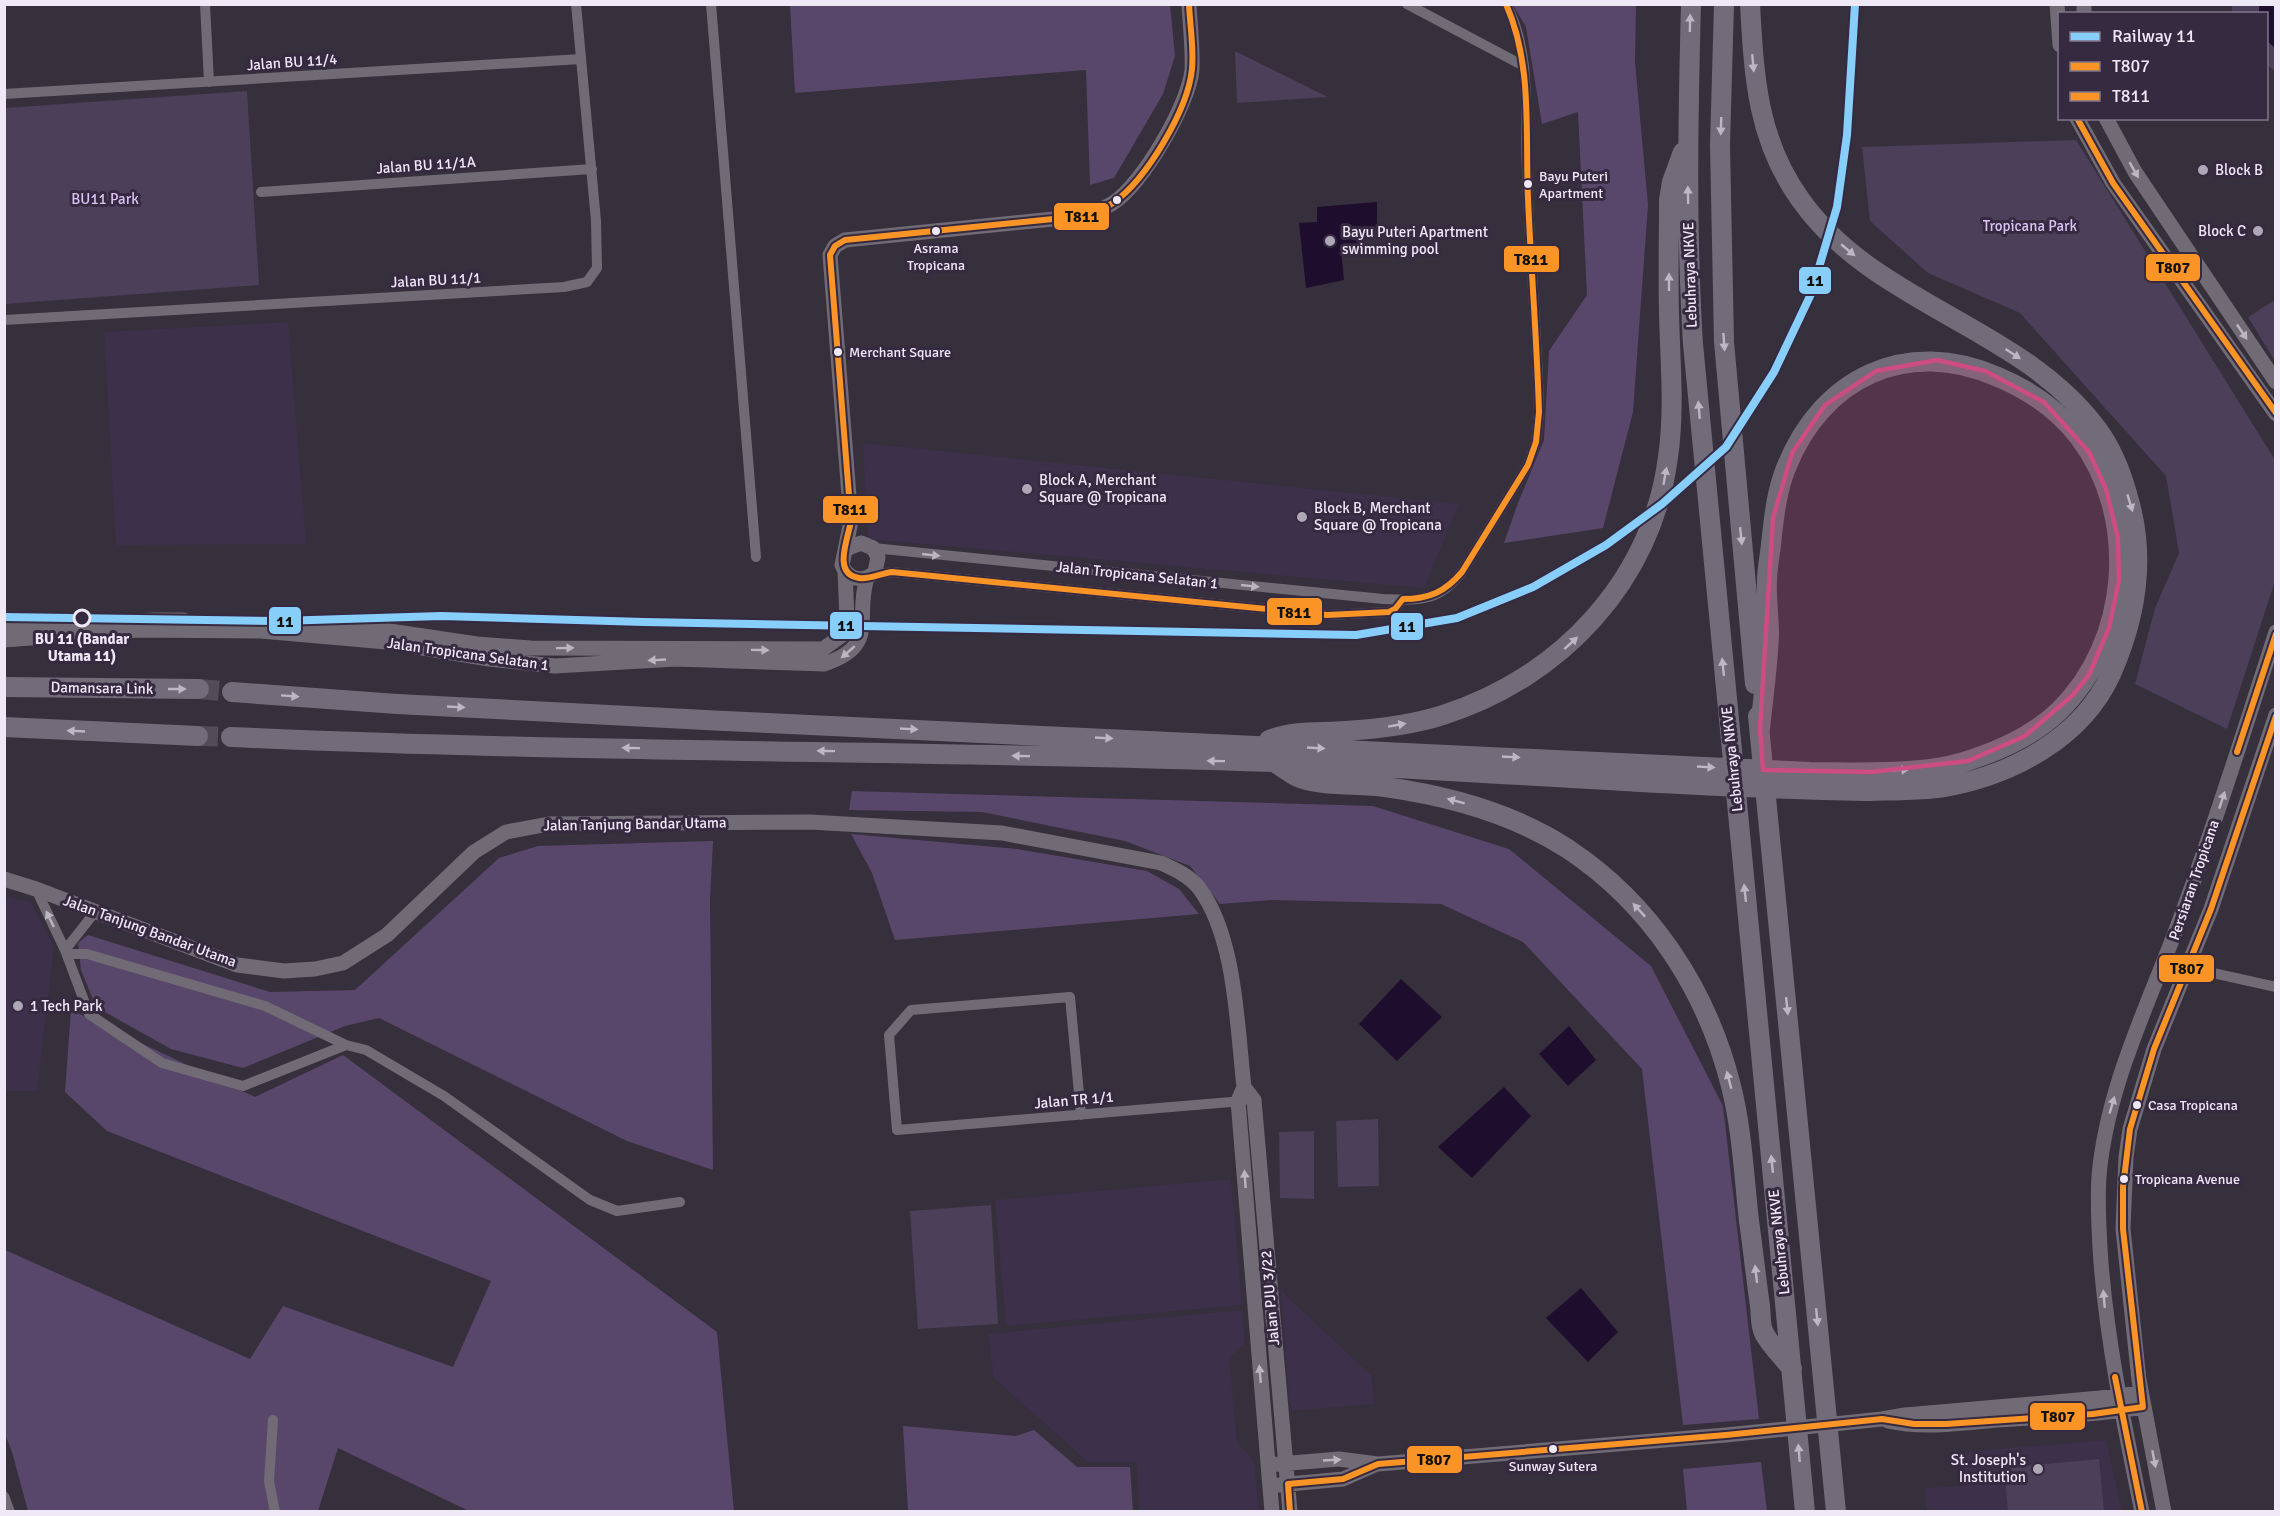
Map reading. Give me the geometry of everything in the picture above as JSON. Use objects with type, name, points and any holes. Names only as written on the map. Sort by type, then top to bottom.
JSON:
[{"type":"highway","name":"Lebuhraya NKVE","points":[[1691,4],[1687,144],[1689,278],[1693,345],[1804,1512]]},
{"type":"highway","name":"Lebuhraya NKVE","points":[[1724,4],[1720,145],[1724,342],[1836,1512]]},
{"type":"highway","points":[[231,737],[486,746],[1274,762],[1826,790],[1931,788],[1993,774],[2036,755],[2072,727],[2100,695],[2130,624],[2138,576],[2134,516],[2113,458],[2100,432],[2082,410],[2036,369],[1859,259],[1816,220],[1799,198],[1769,143],[1755,85],[1750,4]]},
{"type":"highway","points":[[1257,745],[1285,734],[1383,728],[1440,717],[1466,708],[1495,696],[1546,663],[1569,645],[1607,605],[1623,582],[1645,540],[1665,476],[1672,404],[1669,303],[1670,200],[1672,182],[1679,159],[1687,144]]},
{"type":"highway","points":[[232,692],[398,704],[725,721],[1810,772],[1871,772],[1926,768],[1968,761],[2025,736],[2041,726],[2073,695],[2089,675],[2102,647],[2115,607],[2119,580],[2118,538],[2106,489],[2089,452],[2078,435],[2044,402],[2010,382],[1985,371],[1937,360],[1894,364],[1876,371],[1857,379],[1825,405],[1802,435],[1792,453],[1777,496],[1767,577],[1769,635],[1760,729]]},
{"type":"highway","name":"Damansara Link","points":[[4,687],[199,689]]},
{"type":"highway","points":[[4,727],[198,736]]},
{"type":"highway","points":[[1274,762],[1299,778],[1435,795],[1471,804],[1517,822],[1545,835],[1585,861],[1617,888],[1648,920],[1676,957],[1696,992],[1725,1064],[1736,1112],[1763,1332],[1792,1369]]},
{"type":"street","points":[[205,4],[209,82]]},
{"type":"street","name":"Jalan BU 11/1","points":[[4,320],[553,288],[587,282],[597,268],[592,169],[576,4]]},
{"type":"street","points":[[711,4],[756,557]]},
{"type":"street","points":[[851,521],[856,533],[878,557],[879,562],[875,572],[869,577],[854,578],[845,571],[842,560],[851,521],[830,255],[835,246],[845,240],[1083,216],[1114,203],[1138,179],[1164,139],[1182,105],[1192,71],[1189,4]]},
{"type":"street","points":[[1407,4],[1524,66]]},
{"type":"street","name":"Jalan Tropicana Selatan 1","points":[[869,546],[1403,599],[1421,600],[1439,595],[1451,586],[1528,465],[1536,442],[1539,412],[1524,66],[1516,25],[1506,4]]},
{"type":"street","name":"Jalan BU 11/4","points":[[4,94],[581,59]]},
{"type":"street","points":[[2078,120],[2113,183],[2275,411]]},
{"type":"street","points":[[2107,120],[2135,172],[2276,382]]},
{"type":"street","name":"Jalan BU 11/1A","points":[[261,192],[592,169]]},
{"type":"street","points":[[846,549],[855,544],[869,546]]},
{"type":"street","name":"Jalan Tropicana Selatan 1","points":[[4,629],[154,620],[266,622],[376,629],[477,644],[531,648],[823,649],[841,636],[847,619],[845,571]]},
{"type":"street","name":"Jalan Tropicana Selatan 1","points":[[4,640],[137,630],[261,631],[386,642],[489,659],[555,666],[676,659],[824,664],[842,658],[857,645],[862,629],[864,588],[869,577],[892,572],[1327,615],[1389,612],[1395,609],[1403,599]]},
{"type":"street","name":"Persiaran Tropicana","points":[[2142,1512],[2111,1357],[2097,1207],[2102,1150],[2110,1108],[2132,1038],[2201,864],[2276,632]]},
{"type":"street","name":"Persiaran Tropicana","points":[[2164,1512],[2142,1400],[2123,1229],[2126,1156],[2130,1129],[2154,1049],[2211,909],[2276,716]]},
{"type":"street","name":"Jalan Tanjung Bandar Utama","points":[[4,879],[237,965],[284,971],[315,969],[343,963],[387,935],[474,852],[506,832],[549,824],[810,822],[1002,833],[1161,863],[1182,874],[1198,886],[1219,924],[1229,965]]},
{"type":"street","points":[[36,889],[66,952],[89,1014],[162,1063],[243,1086],[346,1045]]},
{"type":"street","points":[[66,952],[95,912]]},
{"type":"street","points":[[66,952],[87,954],[265,1006],[346,1045],[366,1050],[444,1096],[590,1200],[617,1211],[680,1202]]},
{"type":"street","points":[[2167,954],[2204,971],[2276,987]]},
{"type":"street","name":"Jalan PJU 3/22","points":[[1229,965],[1290,1512]]},
{"type":"street","name":"Jalan TR 1/1","points":[[1081,1114],[1070,997],[911,1010],[889,1035],[897,1130],[1081,1114],[1245,1096]]},
{"type":"street","name":"Jalan PJU 3/22","points":[[1245,1096],[1272,1512]]},
{"type":"street","points":[[2078,1400],[2098,1394],[2104,1384],[2111,1357]]},
{"type":"street","points":[[1268,1465],[1339,1459],[1378,1464],[1726,1435],[1905,1415],[2078,1400],[2119,1404]]},
{"type":"street","points":[[1882,1419],[1906,1425],[2142,1400]]},
{"type":"street","points":[[273,1420],[268,1481],[275,1512]]},
{"type":"street","points":[[1270,1486],[1343,1479],[1378,1464]]},
{"type":"street","points":[[4,1496],[10,1512]]},
{"type":"highlighted area","points":[[1937,360],[1985,371],[2044,402],[2089,452],[2106,489],[2118,538],[2119,580],[2109,628],[2089,675],[2073,695],[2025,736],[1968,761],[1871,772],[1763,770],[1760,729],[1773,518],[1792,453],[1825,405],[1876,371]]},
{"type":"shaded area","points":[[790,5],[1170,5],[1175,56],[1163,94],[1114,178],[1090,185],[1086,70],[795,93]]},
{"type":"shaded area","points":[[1513,5],[1636,5],[1635,62],[1648,205],[1633,412],[1603,528],[1504,543],[1544,440],[1549,351],[1587,295],[1578,112],[1542,124],[1526,27]]},
{"type":"shaded area","points":[[2259,5],[2275,5],[2275,48],[2268,42],[2268,12],[2259,12]]},
{"type":"shaded area","name":"Bayu Puteri Apartment swimming pool","points":[[1377,202],[1377,230],[1360,231],[1359,251],[1341,250],[1344,280],[1306,288],[1299,223],[1317,222],[1317,207]]},
{"type":"shaded area","points":[[288,322],[306,544],[116,545],[104,332]]},
{"type":"shaded area","points":[[863,443],[1459,504],[1424,588],[868,539]]},
{"type":"shaded area","points":[[852,791],[1373,806],[1509,849],[1651,966],[1723,1106],[1759,1419],[1683,1425],[1642,1069],[1523,942],[1441,904],[1272,900],[1220,904],[1190,866],[1125,841],[982,812],[849,810]]},
{"type":"shaded area","points":[[851,834],[1017,849],[1147,871],[1179,889],[1199,914],[895,940],[872,873]]},
{"type":"shaded area","points":[[713,841],[710,900],[713,1170],[627,1141],[379,1018],[345,1026],[243,1068],[171,1049],[96,1007],[81,970],[78,943],[88,935],[270,992],[355,990],[499,858],[538,846]]},
{"type":"shaded area","points":[[5,897],[31,902],[54,947],[37,1091],[5,1091]]},
{"type":"shaded area","points":[[1401,979],[1442,1017],[1397,1061],[1359,1024]]},
{"type":"shaded area","points":[[71,1010],[255,1097],[343,1055],[717,1332],[734,1511],[469,1511],[338,1448],[318,1511],[28,1511],[5,1434],[5,1250],[250,1359],[283,1306],[453,1367],[491,1281],[107,1131],[65,1092]]},
{"type":"shaded area","points":[[1569,1026],[1596,1060],[1568,1086],[1539,1054]]},
{"type":"shaded area","points":[[1504,1087],[1531,1116],[1472,1178],[1438,1147]]},
{"type":"shaded area","points":[[1231,1179],[1242,1305],[1006,1326],[995,1200]]},
{"type":"shaded area","points":[[1581,1288],[1618,1332],[1588,1362],[1546,1318]]},
{"type":"shaded area","points":[[1281,1291],[1371,1375],[1375,1404],[1290,1411]]},
{"type":"shaded area","points":[[1242,1310],[1245,1343],[1229,1358],[1237,1442],[1254,1461],[1259,1511],[1139,1511],[1137,1462],[1088,1462],[994,1378],[988,1334]]},
{"type":"shaded area","points":[[903,1426],[1016,1436],[1034,1430],[1077,1467],[1130,1467],[1133,1511],[908,1511]]},
{"type":"shaded area","name":"St. Joseph's Institution","points":[[2106,1440],[2122,1511],[1927,1511],[1924,1488],[1965,1486],[1962,1452]]},
{"type":"shaded area","points":[[1761,1462],[1767,1511],[1687,1511],[1683,1469]]},
{"type":"green space","points":[[2232,5],[2275,5],[2275,71],[2268,66],[2268,12],[2232,12]]},
{"type":"green space","points":[[1235,51],[1328,97],[1237,103]]},
{"type":"green space","name":"BU11 Park","points":[[247,91],[259,285],[5,304],[5,108]]},
{"type":"green space","name":"Tropicana Park","points":[[2076,140],[2275,460],[2275,581],[2227,729],[2135,684],[2155,608],[2179,553],[2166,476],[2020,313],[1928,273],[1870,221],[1862,147]]},
{"type":"green space","points":[[2275,300],[2275,361],[2248,317]]},
{"type":"green space","points":[[1378,1119],[1379,1186],[1338,1187],[1336,1121]]},
{"type":"green space","points":[[1314,1131],[1314,1199],[1280,1198],[1279,1132]]},
{"type":"green space","points":[[991,1205],[998,1324],[918,1329],[910,1211]]},
{"type":"green space","points":[[2099,1459],[2104,1511],[2008,1511],[2004,1468]]},
{"type":"tunnel","points":[[199,689],[232,692]]},
{"type":"tunnel","points":[[198,736],[231,737]]},
{"type":"rail line","name":"11","points":[[4,617],[279,621],[441,616],[1356,635],[1457,618],[1533,587],[1606,545],[1662,504],[1726,447],[1774,372],[1811,294],[1837,207],[1847,135],[1855,4]]},
{"type":"transit line","name":"T811","points":[[1189,4],[1192,69],[1183,104],[1163,143],[1139,178],[1113,203],[1083,216],[845,240],[835,246],[830,255],[851,521],[845,546],[844,563],[851,575],[867,578],[892,572],[1327,615],[1389,612],[1395,609],[1403,599],[1429,596],[1449,585],[1462,572],[1528,465],[1536,442],[1539,412],[1524,75],[1515,27],[1506,4]]},
{"type":"transit line","name":"T807","points":[[2078,120],[2113,183],[2276,413]]},
{"type":"transit line","name":"T807","points":[[2237,752],[2276,634]]},
{"type":"transit line","name":"T807","points":[[1290,1512],[1288,1484],[1343,1479],[1378,1464],[1726,1435],[1882,1419],[1914,1424],[1946,1424],[2093,1414],[2143,1407],[2123,1229],[2123,1187],[2130,1129],[2154,1049],[2211,909],[2276,716]]},
{"type":"transit line","name":"T807","points":[[2115,1377],[2142,1512]]},
{"type":"place","name":"Block B","points":[[2203,170]]},
{"type":"place","name":"Bayu Puteri Apartment","points":[[1528,184]]},
{"type":"place","name":"Asrama Tropicana","points":[[936,231]]},
{"type":"place","name":"Block C","points":[[2258,231]]},
{"type":"place","name":"Bayu Puteri Apartment swimming pool","points":[[1330,241]]},
{"type":"place","name":"Merchant Square","points":[[838,352]]},
{"type":"place","name":"Block A, Merchant Square @ Tropicana","points":[[1027,489]]},
{"type":"place","name":"Block B, Merchant Square @ Tropicana","points":[[1302,517]]},
{"type":"place","name":"BU 11 (Bandar Utama 11)","points":[[82,618]]},
{"type":"place","name":"1 Tech Park","points":[[18,1006]]},
{"type":"place","name":"Casa Tropicana","points":[[2137,1105]]},
{"type":"place","name":"Tropicana Avenue","points":[[2124,1179]]},
{"type":"place","name":"Sunway Sutera","points":[[1553,1449]]},
{"type":"place","name":"St. Joseph's Institution","points":[[2038,1469]]}]
